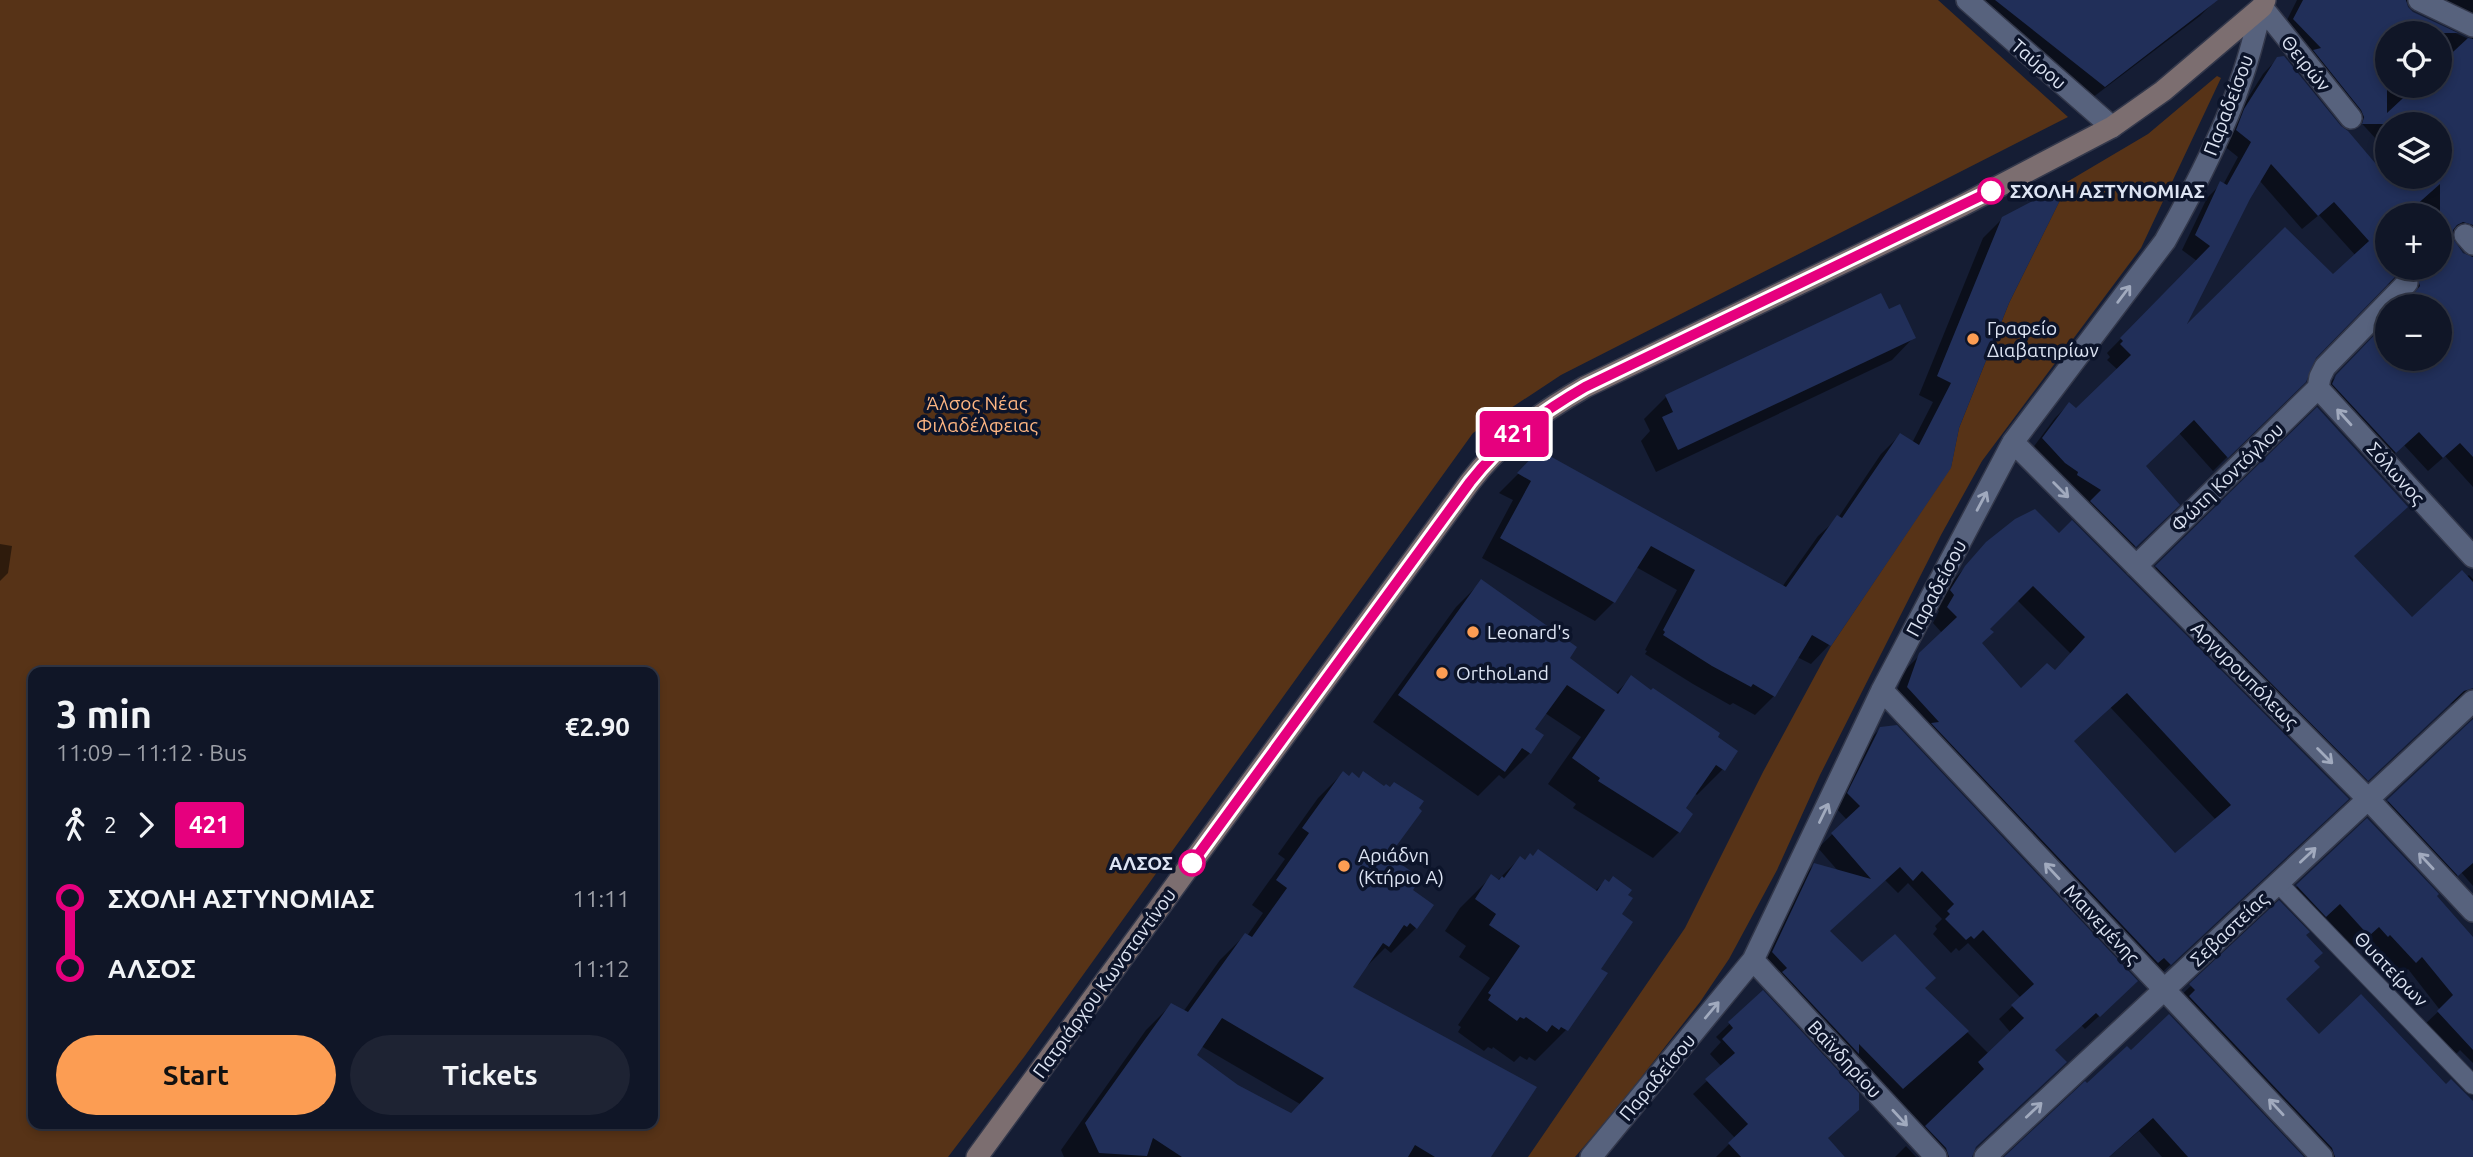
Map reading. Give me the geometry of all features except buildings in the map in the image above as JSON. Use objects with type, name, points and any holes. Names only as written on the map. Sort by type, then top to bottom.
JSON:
[{"type":"main road","name":"Πατριάρχου Κωνσταντίνου","points":[[977,1157],[1470,482],[1507,440],[1550,408],[1585,387],[1963,205],[2112,127],[2163,91],[2263,4]]},
{"type":"street","name":"Ταύρου","points":[[1967,0],[2112,127]]},
{"type":"street","points":[[2419,0],[2473,26]]},
{"type":"street","name":"Θειρών","points":[[2263,4],[2351,118]]},
{"type":"street","name":"Παραδείσου","points":[[1591,1157],[1753,960],[1882,690],[2013,442],[2168,235],[2205,165],[2241,81],[2263,4]]},
{"type":"street","name":"Φώτη Κοντόγλου","points":[[2136,566],[2318,388],[2325,367],[2407,283]]},
{"type":"street","name":"Σόλωνος","points":[[2318,388],[2473,558]]},
{"type":"street","name":"Αργυρουπόλεως","points":[[2013,442],[2368,799],[2473,911]]},
{"type":"street","name":"Μαινεμένης","points":[[1882,690],[2322,1157]]},
{"type":"street","name":"Σεβαστείας","points":[[1984,1157],[2473,701]]},
{"type":"street","name":"Θυατείρων","points":[[2278,883],[2473,1085]]},
{"type":"street","name":"Βαϊνδηρίου","points":[[1753,960],[1936,1157]]},
{"type":"green space","name":"Άλσος Νέας Φιλαδέλφειας","points":[[0,0],[1938,0],[2068,117],[1561,375],[1473,433],[1024,1057],[948,1157],[0,1157]]},
{"type":"green space","points":[[2217,76],[2221,78],[2141,248],[1982,461],[1941,535],[1820,775],[1777,870],[1729,959],[1700,1002],[1575,1157],[1528,1157],[1685,928],[1763,772],[1831,646],[1951,467],[1959,428],[2009,303],[2060,200],[2050,192],[2148,134]]},
{"type":"bus line","name":"421","points":[[1192,863],[1470,482],[1507,440],[1550,408],[1585,387],[1991,191]]},
{"type":"place","name":"ΣΧΟΛΗ ΑΣΤΥΝΟΜΙΑΣ","points":[[1991,191]]},
{"type":"place","name":"Γραφείο Διαβατηρίων","points":[[1973,339]]},
{"type":"place","name":"Leonard's","points":[[1473,632]]},
{"type":"place","name":"OrthoLand","points":[[1442,673]]},
{"type":"place","name":"ΑΛΣΟΣ","points":[[1192,863]]},
{"type":"place","name":"Αριάδνη (Κτήριο Α)","points":[[1344,866]]}]
